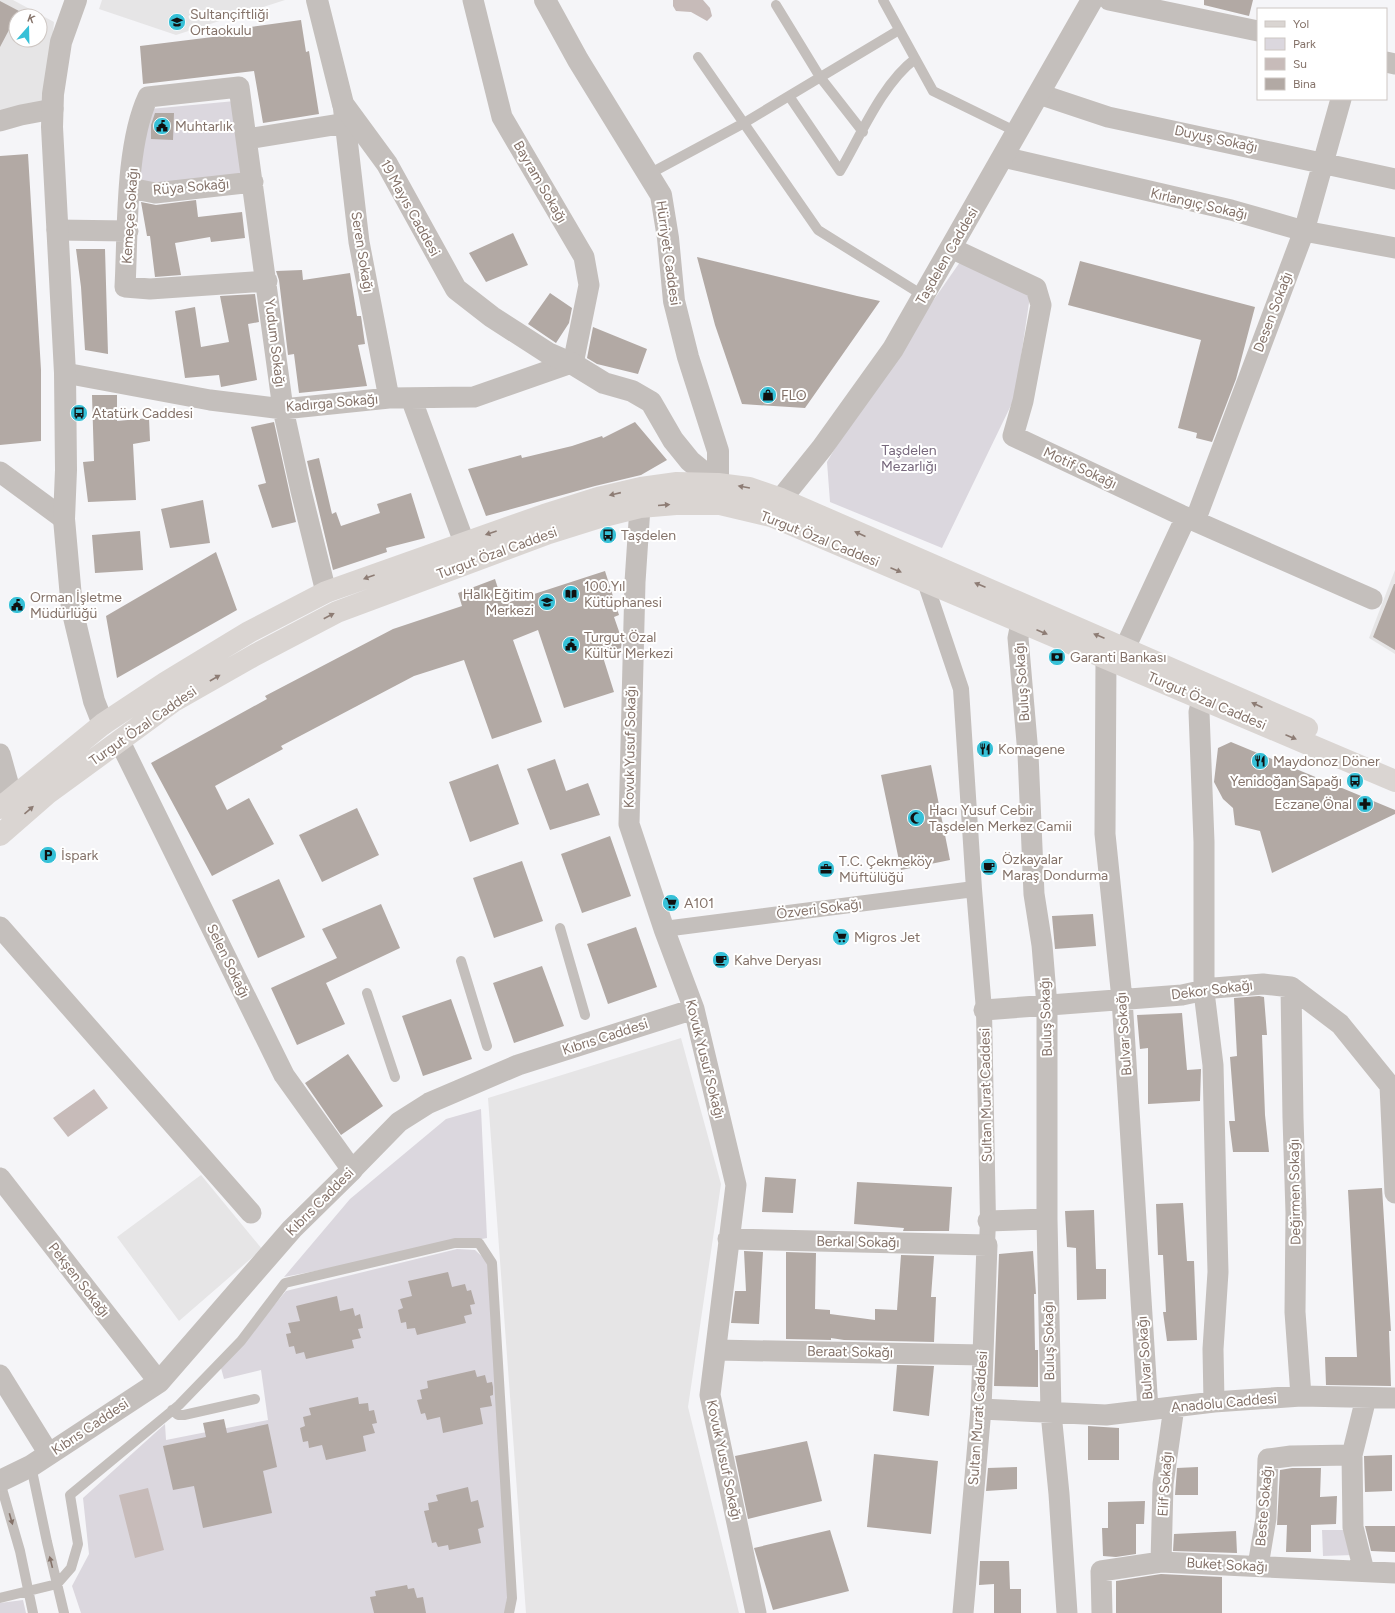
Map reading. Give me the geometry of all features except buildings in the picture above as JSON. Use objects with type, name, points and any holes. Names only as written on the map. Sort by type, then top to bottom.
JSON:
[{"type":"main road","name":"Turgut Özal Caddesi","points":[[0,835],[47,794],[174,701],[255,655],[337,612],[468,552],[605,496],[641,488],[676,483],[776,507],[889,547],[1395,766]]},
{"type":"main road","name":"Turgut Özal Caddesi","points":[[6,803],[103,724],[165,683],[249,632],[326,592],[468,552],[549,533],[600,517],[640,508],[676,504],[719,494]]},
{"type":"main road","name":"Turgut Özal Caddesi","points":[[776,507],[925,582],[1395,781]]},
{"type":"main road","points":[[103,724],[120,742]]},
{"type":"street","points":[[76,0],[61,42],[53,109],[57,230],[65,373],[66,470],[64,520],[72,609],[94,701],[103,724]]},
{"type":"street","name":"19 Mayıs Caddesi","points":[[317,0],[344,114],[387,164],[456,289],[492,317],[548,353],[572,363],[604,383],[632,391],[651,402],[673,440],[690,462],[719,494]]},
{"type":"street","name":"Bayram Sokağı","points":[[473,0],[502,117],[584,256],[589,285],[572,363]]},
{"type":"street","name":"Hürriyet Caddesi","points":[[545,0],[578,60],[661,194],[668,238],[674,301],[688,357],[718,451],[719,494]]},
{"type":"street","name":"Taşdelen Caddesi","points":[[776,507],[822,448],[893,349],[1092,0]]},
{"type":"street","points":[[1109,0],[1257,32]]},
{"type":"street","name":"Yudum Sokağı","points":[[239,87],[267,281],[283,409],[301,491],[326,592]]},
{"type":"street","name":"Kemeçe Sokağı","points":[[239,87],[148,97],[137,128],[130,188],[125,287],[150,289],[267,281]]},
{"type":"street","name":"Duyuş Sokağı","points":[[1039,94],[1108,117],[1322,162],[1395,179]]},
{"type":"street","name":"Desen Sokağı","points":[[1125,648],[1191,519],[1304,231],[1322,162],[1341,100]]},
{"type":"street","points":[[0,121],[21,115],[53,109]]},
{"type":"street","points":[[247,139],[344,114]]},
{"type":"street","name":"Seren Sokağı","points":[[344,114],[359,242],[389,398]]},
{"type":"street","name":"Kırlangıç Sokağı","points":[[1003,157],[1231,210],[1304,231],[1395,248]]},
{"type":"street","name":"Rüya Sokağı","points":[[130,188],[155,193],[253,182]]},
{"type":"street","points":[[57,230],[128,231]]},
{"type":"street","name":"Motif Sokağı","points":[[951,248],[1036,288],[1041,305],[1023,401],[1013,436],[1191,519],[1372,599]]},
{"type":"street","name":"Kadırga Sokağı","points":[[65,373],[210,400],[283,409],[389,398],[474,397],[572,363]]},
{"type":"street","points":[[411,398],[468,552]]},
{"type":"street","points":[[0,472],[64,520]]},
{"type":"street","name":"Kovuk Yusuf Sokağı","points":[[640,508],[635,589],[629,824],[664,929],[694,1009],[736,1185],[728,1239],[710,1395],[756,1613]]},
{"type":"street","name":"Sultan Murat Caddesi","points":[[925,582],[961,689],[974,888],[984,1010],[988,1221],[981,1409],[963,1613]]},
{"type":"street","name":"Buluş Sokağı","points":[[1021,623],[1018,638],[1028,754],[1034,894],[1042,945],[1047,1006],[1047,1219],[1051,1412],[1059,1494],[1067,1613]]},
{"type":"street","name":"Bulvar Sokağı","points":[[1106,659],[1105,834],[1122,999],[1148,1410]]},
{"type":"street","points":[[1202,699],[1199,712],[1204,842],[1204,992],[1213,1065],[1218,1272],[1213,1349],[1214,1402]]},
{"type":"street","name":"Selen Sokağı","points":[[120,742],[284,1075],[352,1170]]},
{"type":"street","points":[[0,754],[6,803]]},
{"type":"street","name":"Özveri Sokağı","points":[[664,929],[974,888]]},
{"type":"street","points":[[0,927],[251,1213]]},
{"type":"street","name":"Dekor Sokağı","points":[[984,1010],[1204,992],[1214,988],[1263,984],[1291,987]]},
{"type":"street","points":[[1291,987],[1340,1024],[1393,1089],[1395,1193]]},
{"type":"street","name":"Değirmen Sokağı","points":[[1291,987],[1296,1213],[1295,1312],[1301,1396]]},
{"type":"street","name":"Kıbrıs Caddesi","points":[[0,1481],[40,1460],[158,1382],[292,1229],[399,1122],[429,1103],[518,1066],[694,1009]]},
{"type":"street","name":"Pekşen Sokağı","points":[[0,1178],[158,1382]]},
{"type":"street","points":[[988,1221],[1047,1219]]},
{"type":"street","name":"Berkal Sokağı","points":[[728,1239],[987,1245]]},
{"type":"street","name":"Beraat Sokağı","points":[[716,1350],[983,1355]]},
{"type":"street","points":[[0,1375],[40,1460]]},
{"type":"street","name":"Anadolu Caddesi","points":[[981,1409],[1106,1415],[1214,1402],[1301,1396],[1395,1398]]},
{"type":"street","points":[[1364,1571],[1354,1527],[1352,1455],[1366,1398]]},
{"type":"street","name":"Elif Sokağı","points":[[1160,1562],[1163,1484],[1168,1440],[1174,1407]]},
{"type":"street","name":"Beste Sokağı","points":[[1258,1566],[1266,1518],[1268,1459],[1291,1456],[1352,1455]]},
{"type":"street","name":"Buket Sokağı","points":[[1102,1613],[1102,1571],[1160,1562],[1395,1573]]},
{"type":"lane","points":[[883,0],[933,91],[1017,132]]},
{"type":"lane","points":[[776,5],[820,77],[863,132]]},
{"type":"lane","points":[[649,174],[744,123],[899,30]]},
{"type":"lane","points":[[698,57],[818,230],[924,296]]},
{"type":"lane","points":[[789,96],[840,171],[863,132],[876,105],[892,82],[915,59]]},
{"type":"lane","points":[[560,928],[585,1015]]},
{"type":"lane","points":[[461,961],[488,1046]]},
{"type":"lane","points":[[367,993],[395,1078]]},
{"type":"lane","points":[[0,1598],[57,1584],[71,1568],[78,1544],[70,1495],[172,1410],[241,1341],[285,1283],[455,1243],[479,1243],[492,1263],[512,1598],[509,1613]]},
{"type":"lane","points":[[172,1410],[178,1415],[255,1399]]},
{"type":"lane","points":[[40,1460],[57,1584],[64,1613]]},
{"type":"lane","points":[[0,1481],[20,1551],[27,1591],[33,1613]]},
{"type":"shaded area","points":[[0,0],[13,0],[28,8],[8,8],[8,48],[48,48],[48,19],[54,22],[47,103],[0,113]]},
{"type":"shaded area","name":"Sultançiftliği Ortaokulu","points":[[102,0],[285,0],[176,35],[99,9]]},
{"type":"shaded area","points":[[1395,570],[1395,654],[1369,638]]},
{"type":"shaded area","points":[[681,1038],[721,1184],[688,1407],[739,1613],[526,1613],[488,1098]]},
{"type":"shaded area","points":[[201,1175],[262,1249],[179,1321],[117,1237]]},
{"type":"green space","points":[[235,101],[243,177],[161,188],[137,182],[150,109]]},
{"type":"green space","name":"Taşdelen Mezarlığı","points":[[960,262],[1030,296],[1015,397],[942,548],[830,502],[827,462],[858,409]]},
{"type":"green space","points":[[481,1109],[487,1238],[284,1277],[350,1199],[446,1119]]},
{"type":"green space","points":[[457,1249],[475,1250],[489,1263],[508,1592],[505,1613],[81,1613],[72,1586],[89,1554],[83,1498],[165,1424],[166,1440],[268,1420],[261,1370],[224,1379],[221,1368],[286,1291]]},
{"type":"green space","points":[[1322,1530],[1353,1530],[1353,1555],[1323,1556]]},
{"type":"green space","points":[[23,1600],[26,1613],[0,1613],[0,1603]]},
{"type":"water","points":[[673,0],[703,0],[710,8],[712,16],[707,21],[691,12],[676,11],[673,6]]},
{"type":"water","points":[[94,1089],[108,1108],[68,1137],[53,1118]]},
{"type":"water","points":[[148,1488],[164,1550],[135,1558],[119,1495]]},
{"type":"place","name":"Sultançiftliği Ortaokulu","points":[[177,22]]},
{"type":"place","name":"Muhtarlık","points":[[162,126]]},
{"type":"place","name":"FLO","points":[[768,395]]},
{"type":"place","name":"Atatürk Caddesi","points":[[79,413]]},
{"type":"place","name":"Taşdelen","points":[[608,535]]},
{"type":"place","name":"100.Yıl Kütüphanesi","points":[[571,594]]},
{"type":"place","name":"Halk Eğitim Merkezi","points":[[547,602]]},
{"type":"place","name":"Orman İşletme Müdürlüğü","points":[[17,605]]},
{"type":"place","name":"Turgut Özal Kültür Merkezi","points":[[571,645]]},
{"type":"place","name":"Garanti Bankası","points":[[1057,657]]},
{"type":"place","name":"Komagene","points":[[985,749]]},
{"type":"place","name":"Maydonoz Döner","points":[[1260,761]]},
{"type":"place","name":"Yenidoğan Sapağı","points":[[1355,781]]},
{"type":"place","name":"Eczane Önal","points":[[1365,804]]},
{"type":"place","name":"Hacı Yusuf Cebir Taşdelen Merkez Camii","points":[[916,818]]},
{"type":"place","name":"İspark","points":[[48,855]]},
{"type":"place","name":"Özkayalar Maraş Dondurma","points":[[989,867]]},
{"type":"place","name":"T.C. Çekmeköy Müftülüğü","points":[[826,869]]},
{"type":"place","name":"A101","points":[[671,903]]},
{"type":"place","name":"Migros Jet","points":[[841,937]]},
{"type":"place","name":"Kahve Deryası","points":[[721,960]]}]
